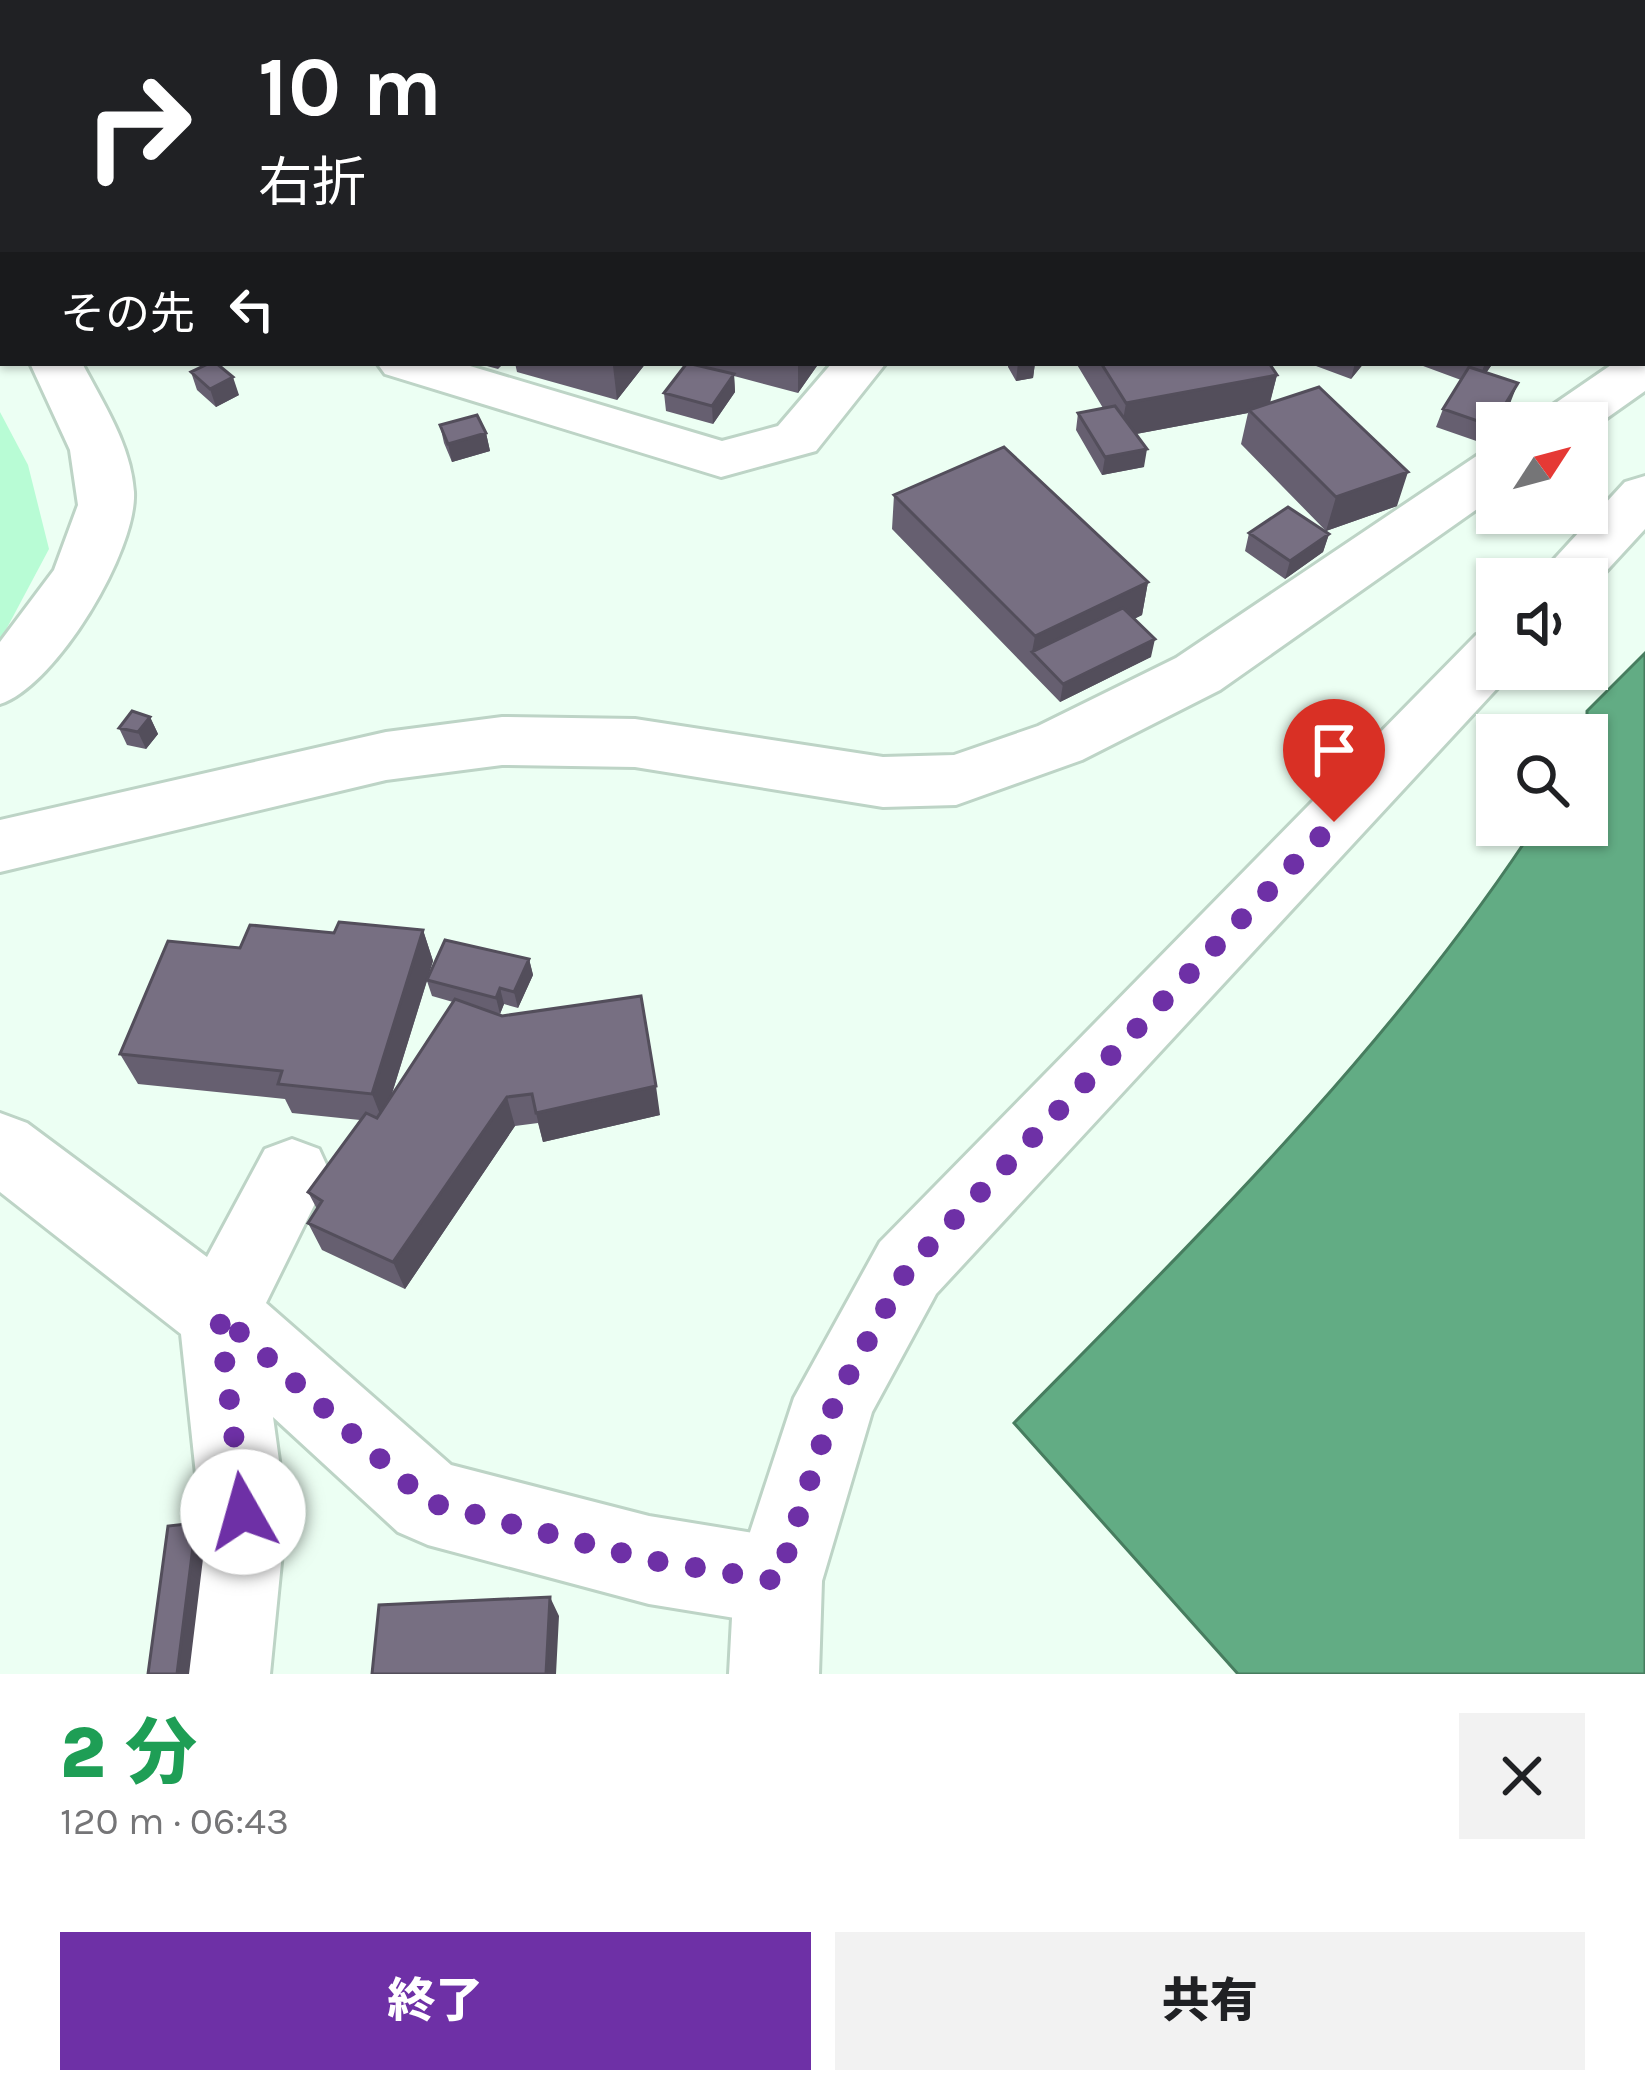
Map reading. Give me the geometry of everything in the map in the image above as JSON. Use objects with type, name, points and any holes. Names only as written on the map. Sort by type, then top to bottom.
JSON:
[{"type":"street","points":[[0,681],[41,637],[88,560],[106,505],[96,445],[57,366]]},
{"type":"street","points":[[414,366],[721,459],[797,440],[858,366]]},
{"type":"street","points":[[1593,402],[1645,366]]},
{"type":"street","points":[[0,846],[386,756],[502,742],[635,743],[883,782],[956,780],[1060,743],[1198,674],[1476,482]]},
{"type":"street","points":[[1585,558],[1645,495]]},
{"type":"street","points":[[774,1674],[778,1581],[836,1398],[908,1268],[1476,672]]},
{"type":"street","points":[[0,1147],[219,1314],[428,1502],[649,1560],[778,1581]]},
{"type":"street","points":[[225,1674],[243,1512],[219,1314],[292,1173]]},
{"type":"shaded area","points":[[0,412],[28,465],[49,549],[0,641]]},
{"type":"shaded area","points":[[1645,653],[1645,1674],[1238,1674],[1014,1423],[1222,1210],[1356,1062],[1419,986],[1521,846],[1608,846],[1608,714],[1587,711]]},
{"type":"building","points":[[220,366],[233,377],[210,389],[191,372]]},
{"type":"building","points":[[685,366],[734,374],[712,406],[664,393]]},
{"type":"building","points":[[1103,366],[1271,366],[1277,375],[1126,403]]},
{"type":"building","points":[[1469,367],[1518,383],[1507,402],[1476,402],[1476,420],[1443,409]]},
{"type":"building","points":[[1319,387],[1408,472],[1336,497],[1249,410]]},
{"type":"building","points":[[1115,406],[1147,449],[1105,457],[1078,413]]},
{"type":"building","points":[[477,415],[486,433],[448,444],[440,425]]},
{"type":"building","points":[[1004,447],[1148,582],[1035,636],[894,495]]},
{"type":"building","points":[[1288,507],[1329,534],[1290,561],[1249,533]]},
{"type":"building","points":[[1123,608],[1155,639],[1063,684],[1032,652]]},
{"type":"building","points":[[132,711],[150,717],[138,732],[119,728]]},
{"type":"building","points":[[339,922],[423,930],[372,1094],[278,1084],[282,1071],[120,1054],[168,941],[240,948],[250,925],[334,933]]},
{"type":"building","points":[[445,940],[529,959],[514,992],[500,988],[496,998],[427,980]]},
{"type":"building","points":[[641,996],[656,1086],[536,1113],[532,1094],[507,1097],[393,1262],[308,1223],[322,1201],[308,1192],[366,1113],[377,1118],[455,999],[502,1016]]},
{"type":"building","points":[[196,1523],[177,1674],[148,1674],[168,1526]]},
{"type":"building","points":[[550,1597],[546,1674],[372,1674],[379,1605]]},
{"type":"route","points":[[243,1512],[219,1314],[428,1502],[649,1560],[778,1581],[836,1398],[908,1268],[1334,822]]}]
